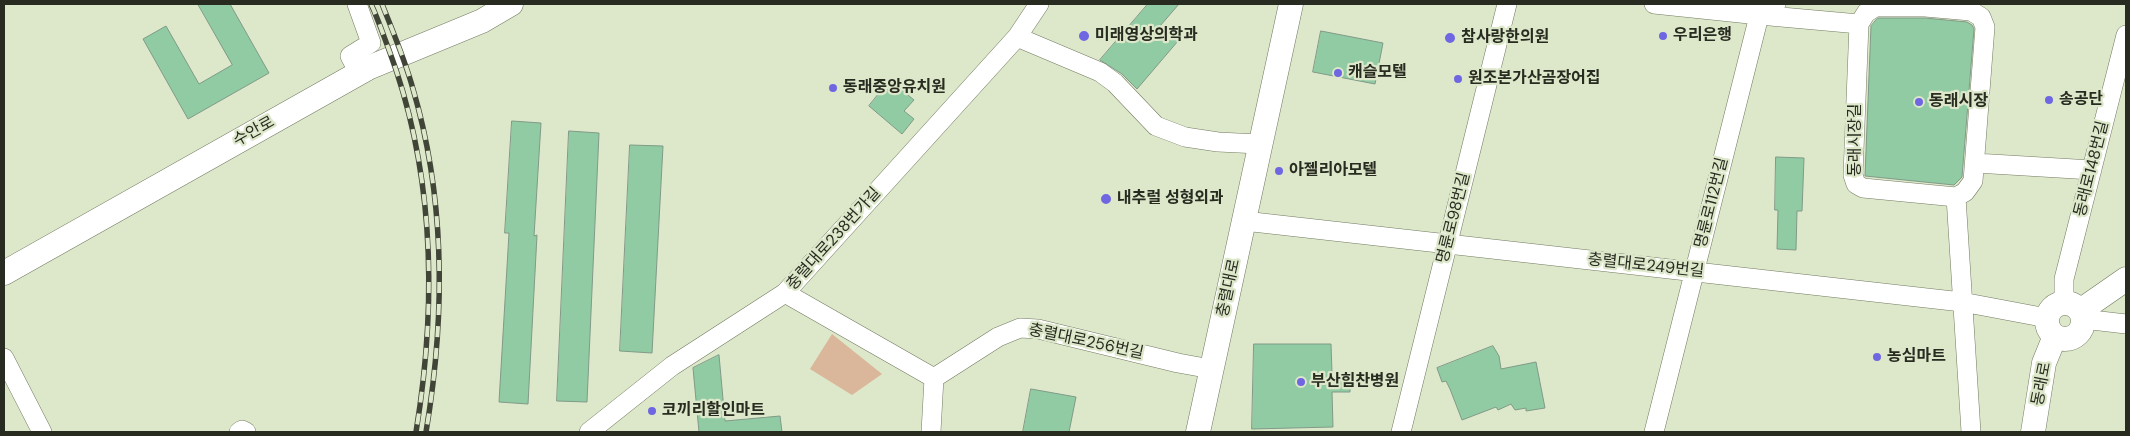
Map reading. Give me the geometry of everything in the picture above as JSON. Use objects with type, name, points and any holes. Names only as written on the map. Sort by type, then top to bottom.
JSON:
[{"type":"main road","name":"수안로","points":[[4,274],[359,73],[482,21],[511,4]]},
{"type":"main road","name":"충렬대로","points":[[1198,432],[1259,144],[1291,4]]},
{"type":"main road","points":[[2066,317],[2126,279]]},
{"type":"main road","name":"동래로","points":[[2034,432],[2044,363],[2066,317]]},
{"type":"street","points":[[357,4],[371,43],[350,56],[359,73]]},
{"type":"street","name":"충렬대로238번가길","points":[[589,432],[672,366],[785,293],[1017,37],[1039,4]]},
{"type":"street","name":"명륜로98번길","points":[[1401,432],[1507,4]]},
{"type":"street","points":[[1654,4],[1761,9],[1859,24],[1866,13],[1875,7],[1926,6],[1971,11],[1981,17],[1985,27],[1973,181],[1965,192],[1956,197],[1971,432]]},
{"type":"street","points":[[1761,9],[1776,4]]},
{"type":"street","name":"명륜로112번길","points":[[1654,432],[1761,9]]},
{"type":"street","name":"동래시장길","points":[[1859,24],[1853,175],[1856,184],[1863,188],[1956,197]]},
{"type":"street","name":"동래로148번길","points":[[2066,317],[2064,279],[2126,35]]},
{"type":"street","points":[[1017,37],[1100,72],[1115,83],[1156,126],[1194,138],[1218,142],[1259,144]]},
{"type":"street","points":[[1975,163],[2092,170]]},
{"type":"street","name":"충렬대로249번길","points":[[1244,221],[1962,302],[2126,324]]},
{"type":"street","points":[[785,293],[934,378],[931,432]]},
{"type":"street","name":"충렬대로256번길","points":[[934,378],[998,336],[1020,328],[1038,329],[1212,370]]},
{"type":"street","points":[[4,358],[42,432]]},
{"type":"street","points":[[239,432],[242,430],[246,432]]},
{"type":"shaded area","points":[[832,334],[882,374],[852,395],[810,369]]},
{"type":"building","points":[[198,4],[230,4],[269,73],[188,119],[143,39],[166,26],[199,84],[232,65]]},
{"type":"building","points":[[1148,4],[1179,4],[1160,26],[1178,41],[1137,89],[1122,74],[1100,60]]},
{"type":"building","name":"동래시장","points":[[1878,18],[1925,18],[1967,22],[1974,29],[1962,177],[1954,185],[1865,176],[1871,26]]},
{"type":"building","points":[[1321,31],[1383,43],[1375,84],[1313,72]]},
{"type":"building","points":[[890,80],[914,100],[904,111],[914,119],[902,134],[869,106]]},
{"type":"building","points":[[512,121],[541,123],[534,236],[537,235],[528,404],[499,402],[509,233],[505,233]]},
{"type":"building","points":[[569,131],[599,133],[587,402],[557,401]]},
{"type":"building","points":[[630,145],[663,146],[652,353],[620,351]]},
{"type":"building","points":[[1776,157],[1804,158],[1802,211],[1797,211],[1796,250],[1777,249],[1778,210],[1775,210]]},
{"type":"building","name":"부산힘찬병원","points":[[1254,344],[1331,344],[1332,373],[1350,372],[1350,392],[1332,392],[1333,427],[1252,429]]},
{"type":"building","points":[[1493,346],[1499,356],[1501,369],[1536,362],[1545,408],[1526,411],[1526,408],[1515,410],[1511,404],[1498,410],[1496,407],[1462,420],[1450,389],[1446,381],[1442,382],[1437,368]]},
{"type":"building","points":[[719,355],[725,421],[780,416],[782,432],[699,432],[693,368]]},
{"type":"building","points":[[1031,389],[1076,397],[1069,432],[1023,432]]},
{"type":"railway","points":[[371,4],[404,96],[416,144],[423,191],[428,239],[429,287],[423,384],[416,432]]},
{"type":"railway","points":[[382,4],[403,57],[424,131],[437,217],[439,260],[437,346],[426,432]]},
{"type":"place","name":"미래영상의학과","points":[[1084,36]]},
{"type":"place","name":"우리은행","points":[[1663,36]]},
{"type":"place","name":"참사랑한의원","points":[[1450,38]]},
{"type":"place","name":"캐슬모텔","points":[[1338,73]]},
{"type":"place","name":"원조본가산곰장어집","points":[[1458,79]]},
{"type":"place","name":"동래중앙유치원","points":[[833,88]]},
{"type":"place","name":"송공단","points":[[2049,100]]},
{"type":"place","name":"동래시장","points":[[1919,102]]},
{"type":"place","name":"아젤리아모텔","points":[[1279,171]]},
{"type":"place","name":"내추럴 성형외과","points":[[1106,199]]},
{"type":"place","name":"농심마트","points":[[1877,357]]},
{"type":"place","name":"부산힘찬병원","points":[[1301,382]]},
{"type":"place","name":"코끼리할인마트","points":[[652,411]]}]
